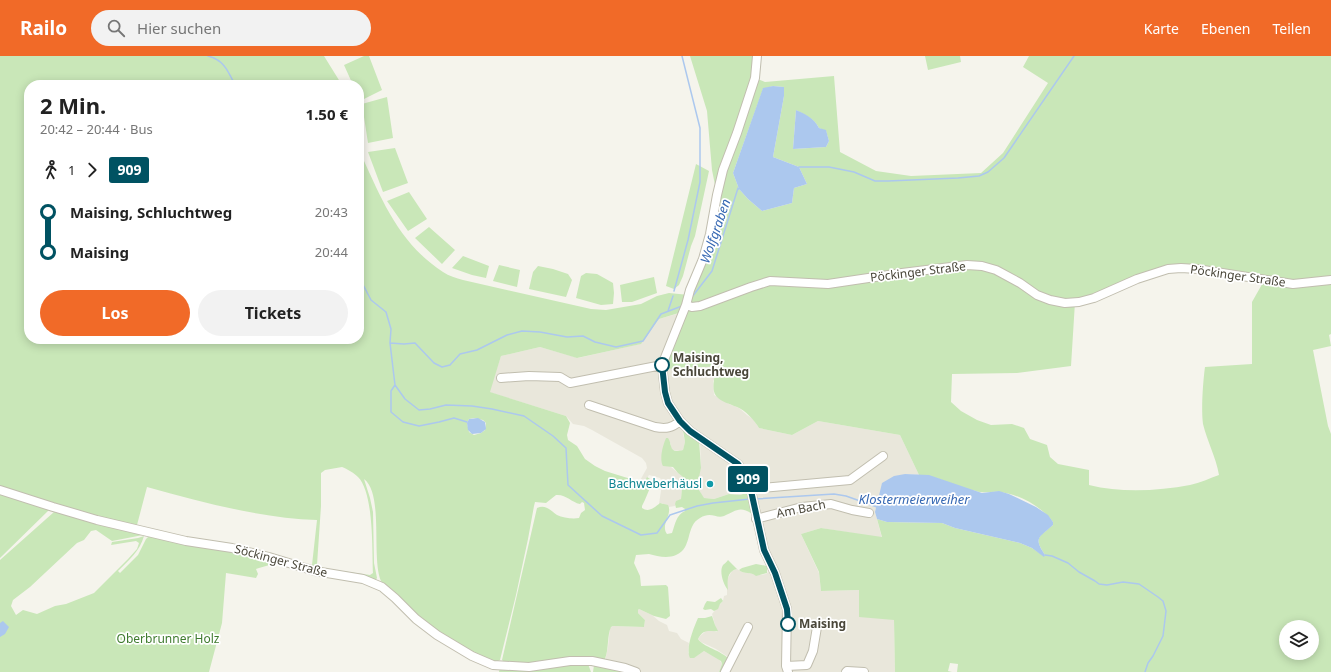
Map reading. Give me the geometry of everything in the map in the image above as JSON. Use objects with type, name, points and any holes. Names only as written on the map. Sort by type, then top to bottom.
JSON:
[{"type":"street","points":[[757,56],[755,78],[718,188],[710,234],[703,259],[662,365],[665,392],[668,403],[680,421],[690,431],[738,464],[748,477],[764,550],[775,573],[787,609],[787,669],[806,668],[813,651],[817,627]]},
{"type":"street","name":"Pöckinger Straße","points":[[686,305],[692,307],[700,306],[770,281],[828,284],[967,265],[982,266],[996,270],[1020,283],[1037,295],[1050,300],[1065,303],[1079,302],[1094,298],[1168,269],[1197,269],[1293,284],[1331,280]]},
{"type":"street","points":[[501,378],[529,376],[560,377],[570,383],[662,365]]},
{"type":"street","points":[[589,405],[665,429],[674,426],[680,421]]},
{"type":"street","points":[[751,491],[850,480],[883,456]]},
{"type":"street","name":"Söckinger Straße","points":[[0,490],[103,522],[186,541],[221,545],[265,555],[315,572],[364,579],[382,587],[416,619],[437,635],[478,659],[494,665],[529,667],[570,661],[592,661],[617,666],[636,672]]},
{"type":"street","name":"Am Bach","points":[[756,519],[802,507],[831,504],[869,513]]},
{"type":"street","points":[[725,672],[748,627]]},
{"type":"street","points":[[846,672],[864,672]]},
{"type":"shaded area","points":[[683,312],[725,366],[713,381],[714,395],[739,408],[753,419],[759,428],[792,435],[818,421],[900,435],[919,475],[905,474],[882,487],[875,512],[882,538],[821,528],[801,534],[819,573],[821,591],[860,590],[894,620],[895,672],[725,672],[728,657],[698,639],[706,631],[709,630],[717,632],[712,614],[723,601],[724,596],[727,595],[727,580],[732,571],[737,569],[742,572],[761,575],[768,572],[757,537],[748,491],[740,495],[729,494],[714,499],[703,498],[699,490],[696,490],[695,486],[701,468],[700,442],[683,433],[685,442],[683,450],[672,450],[671,444],[666,438],[662,455],[671,467],[683,477],[681,499],[675,504],[675,506],[669,507],[662,503],[659,504],[662,484],[660,478],[649,475],[643,485],[638,484],[647,468],[646,463],[642,458],[584,426],[573,424],[566,416],[489,392],[501,356],[540,347],[578,358],[640,344],[659,319]]},
{"type":"shaded area","points":[[639,609],[652,615],[667,625],[669,631],[677,633],[681,639],[689,643],[688,653],[695,657],[704,651],[719,659],[722,664],[719,672],[631,672],[604,666],[610,628],[613,626],[644,627],[645,620],[638,613]]},
{"type":"green space","points":[[0,56],[324,56],[339,80],[24,80],[24,344],[364,344],[364,161],[383,201],[402,233],[427,260],[450,276],[591,309],[606,310],[641,304],[657,296],[669,293],[689,295],[703,259],[710,234],[717,195],[712,170],[707,111],[690,56],[757,56],[755,78],[765,82],[834,76],[840,152],[876,171],[911,176],[981,173],[1003,153],[1048,83],[1023,67],[1029,56],[1331,56],[1331,334],[1329,335],[1331,346],[1313,350],[1328,426],[1331,434],[1331,672],[957,672],[958,664],[950,663],[948,671],[952,672],[895,672],[894,620],[859,617],[859,590],[821,591],[819,572],[801,534],[821,528],[882,537],[877,519],[887,522],[942,523],[955,528],[1020,543],[1032,548],[1044,556],[1045,555],[1039,544],[1039,538],[1053,525],[1053,522],[1036,506],[1015,495],[1000,492],[979,492],[934,477],[919,475],[900,435],[818,421],[792,435],[759,428],[740,408],[724,402],[714,393],[715,374],[724,366],[663,369],[662,365],[682,312],[659,319],[641,344],[577,358],[540,347],[501,356],[490,392],[566,416],[570,423],[567,435],[568,440],[577,446],[585,459],[605,471],[634,480],[639,485],[643,485],[647,477],[650,479],[652,484],[642,508],[649,510],[660,503],[668,505],[669,512],[665,527],[667,534],[672,533],[678,518],[685,511],[685,509],[682,507],[676,508],[675,504],[676,501],[681,499],[683,477],[673,467],[663,466],[661,460],[666,438],[668,438],[673,450],[675,451],[683,450],[685,442],[683,430],[686,430],[699,440],[701,468],[696,482],[696,489],[699,490],[704,498],[714,499],[729,494],[740,495],[749,492],[752,514],[748,511],[737,510],[721,517],[710,515],[704,516],[692,526],[685,547],[676,555],[666,557],[649,554],[636,555],[634,563],[640,576],[641,586],[666,585],[668,587],[670,616],[666,619],[654,616],[639,609],[638,613],[645,620],[644,627],[611,627],[605,659],[573,659],[533,664],[506,664],[502,660],[537,508],[546,507],[557,515],[571,518],[579,518],[581,513],[585,510],[584,503],[577,503],[560,495],[556,495],[546,503],[535,502],[516,595],[500,660],[494,661],[485,660],[474,655],[426,626],[382,583],[378,571],[376,512],[374,498],[370,487],[364,479],[373,512],[374,563],[377,578],[375,581],[358,576],[308,569],[272,556],[238,547],[180,538],[108,522],[50,505],[0,488]],"holes":[[[773,86],[784,87],[784,96],[773,157],[799,167],[807,184],[794,188],[792,203],[762,211],[739,189],[733,173],[763,89]],[[796,110],[809,117],[819,128],[826,131],[829,141],[826,147],[793,149]],[[1181,268],[1265,279],[1252,302],[1252,364],[1205,367],[1202,396],[1203,424],[1219,475],[1190,485],[1165,489],[1127,490],[1101,488],[1089,485],[1089,470],[1058,464],[1050,457],[1047,445],[1030,439],[1024,428],[1012,424],[991,425],[977,420],[961,411],[951,402],[952,374],[1017,373],[1071,366],[1075,302],[1091,299],[1152,274]],[[474,418],[483,420],[486,423],[485,430],[474,435],[469,432],[467,423],[469,419]],[[342,467],[358,477],[367,496],[370,508],[372,537],[373,573],[370,575],[321,568],[317,565],[321,506],[321,473],[325,470]],[[147,487],[210,504],[252,513],[295,519],[317,520],[312,565],[310,566],[236,545],[178,536],[139,527],[137,525]]]},
{"type":"green space","points":[[364,56],[369,56],[382,90],[364,99],[364,80],[351,80],[344,65]]},
{"type":"green space","points":[[925,56],[960,56],[961,62],[928,70]]},
{"type":"green space","points":[[387,97],[393,138],[368,143],[364,117],[364,103]]},
{"type":"green space","points":[[395,148],[408,183],[383,192],[368,152]]},
{"type":"green space","points":[[696,164],[709,171],[695,236],[683,276],[679,285],[674,289],[666,286]]},
{"type":"green space","points":[[409,192],[427,219],[408,231],[387,201]]},
{"type":"green space","points":[[429,227],[455,250],[442,264],[415,238]]},
{"type":"green space","points":[[463,256],[489,266],[486,278],[452,268]]},
{"type":"green space","points":[[499,265],[520,270],[517,287],[493,281]]},
{"type":"green space","points":[[538,266],[568,274],[572,280],[566,297],[529,289],[533,272]]},
{"type":"green space","points":[[586,273],[597,274],[613,283],[613,304],[601,305],[576,298],[581,276]]},
{"type":"green space","points":[[654,277],[657,293],[632,302],[622,302],[620,285]]},
{"type":"green space","points":[[0,491],[49,510],[0,558]]},
{"type":"green space","name":"Oberbrunner Holz","points":[[54,512],[143,535],[112,541],[96,530],[91,531],[84,540],[77,543],[30,587],[13,600],[11,606],[16,615],[23,610],[37,614],[55,606],[66,604],[94,593],[137,549],[139,543],[136,541],[111,545],[112,542],[144,536],[137,551],[118,571],[120,573],[138,555],[146,539],[151,534],[280,562],[256,569],[258,574],[256,578],[226,573],[222,623],[209,672],[0,672],[0,560]]},
{"type":"green space","points":[[728,560],[737,569],[729,574],[728,590],[723,581],[721,571],[723,565]]},
{"type":"green space","points":[[756,564],[767,566],[767,573],[756,576],[739,570],[742,568]]},
{"type":"green space","points":[[721,598],[723,601],[718,609],[714,611],[711,609],[703,609],[707,601],[715,602]]},
{"type":"green space","points":[[712,616],[718,631],[702,633],[698,639],[700,642],[730,660],[725,672],[719,672],[722,664],[721,661],[704,651],[694,658],[690,658],[689,654],[691,638],[698,618]]},
{"type":"green space","points":[[569,663],[588,664],[591,672],[499,672],[500,667]]},
{"type":"green space","points":[[594,665],[631,672],[593,672]]},
{"type":"water","points":[[773,86],[784,87],[784,96],[773,157],[799,167],[807,184],[794,188],[792,203],[762,211],[739,189],[733,173],[763,88]]},
{"type":"water","points":[[796,110],[812,119],[819,128],[826,130],[829,141],[826,147],[793,149]]},
{"type":"water","points":[[478,418],[485,422],[486,429],[481,433],[472,434],[468,430],[467,423],[469,419]]},
{"type":"water","name":"Klostermeierweiher","points":[[905,474],[929,475],[982,493],[999,491],[1009,494],[1036,507],[1048,515],[1053,522],[1053,525],[1039,538],[1039,545],[1045,555],[1044,557],[1032,548],[1020,543],[955,528],[942,523],[887,522],[877,519],[875,512],[882,483],[894,476]]},
{"type":"water","points":[[3,621],[9,627],[5,634],[0,637],[0,623]]},
{"type":"waterway","points":[[208,56],[222,63],[232,80]]},
{"type":"waterway","points":[[674,291],[688,240],[700,182],[700,128],[682,56]]},
{"type":"waterway","points":[[799,167],[829,167],[854,172],[875,181],[979,176],[988,172],[1004,158],[1074,56]]},
{"type":"waterway","name":"Wolfgraben","points":[[692,297],[712,271],[738,188],[739,189]]},
{"type":"waterway","points":[[364,287],[371,300],[386,312],[391,329],[390,343],[395,385],[405,399],[419,410],[446,405],[472,406],[524,416],[553,436],[566,448],[568,485],[602,516],[641,535],[657,533],[670,515],[697,506],[750,499]]},
{"type":"waterway","points":[[668,311],[673,296]]},
{"type":"waterway","points":[[390,343],[415,343],[434,363],[442,367],[450,365],[460,354],[477,350],[507,335],[522,331],[540,332],[567,337],[583,336],[595,342],[616,347],[643,341],[661,314],[682,306]]},
{"type":"waterway","points":[[395,385],[391,391],[391,412],[403,422],[419,426],[454,418],[467,422]]},
{"type":"waterway","points":[[755,499],[834,494],[846,496],[877,507]]},
{"type":"waterway","points":[[1045,555],[1052,556],[1068,563],[1079,572],[1099,584],[1107,585],[1123,582],[1139,584],[1163,601],[1166,611],[1163,636],[1148,663],[1145,672]]},
{"type":"bus line","name":"909","points":[[662,365],[665,392],[668,403],[680,421],[690,431],[738,464],[748,477],[764,550],[775,573],[787,609],[788,624]]},
{"type":"place","name":"Maising, Schluchtweg","points":[[662,365]]},
{"type":"place","name":"Bachweberhäusl","points":[[710,484]]},
{"type":"place","name":"Maising","points":[[788,624]]}]
